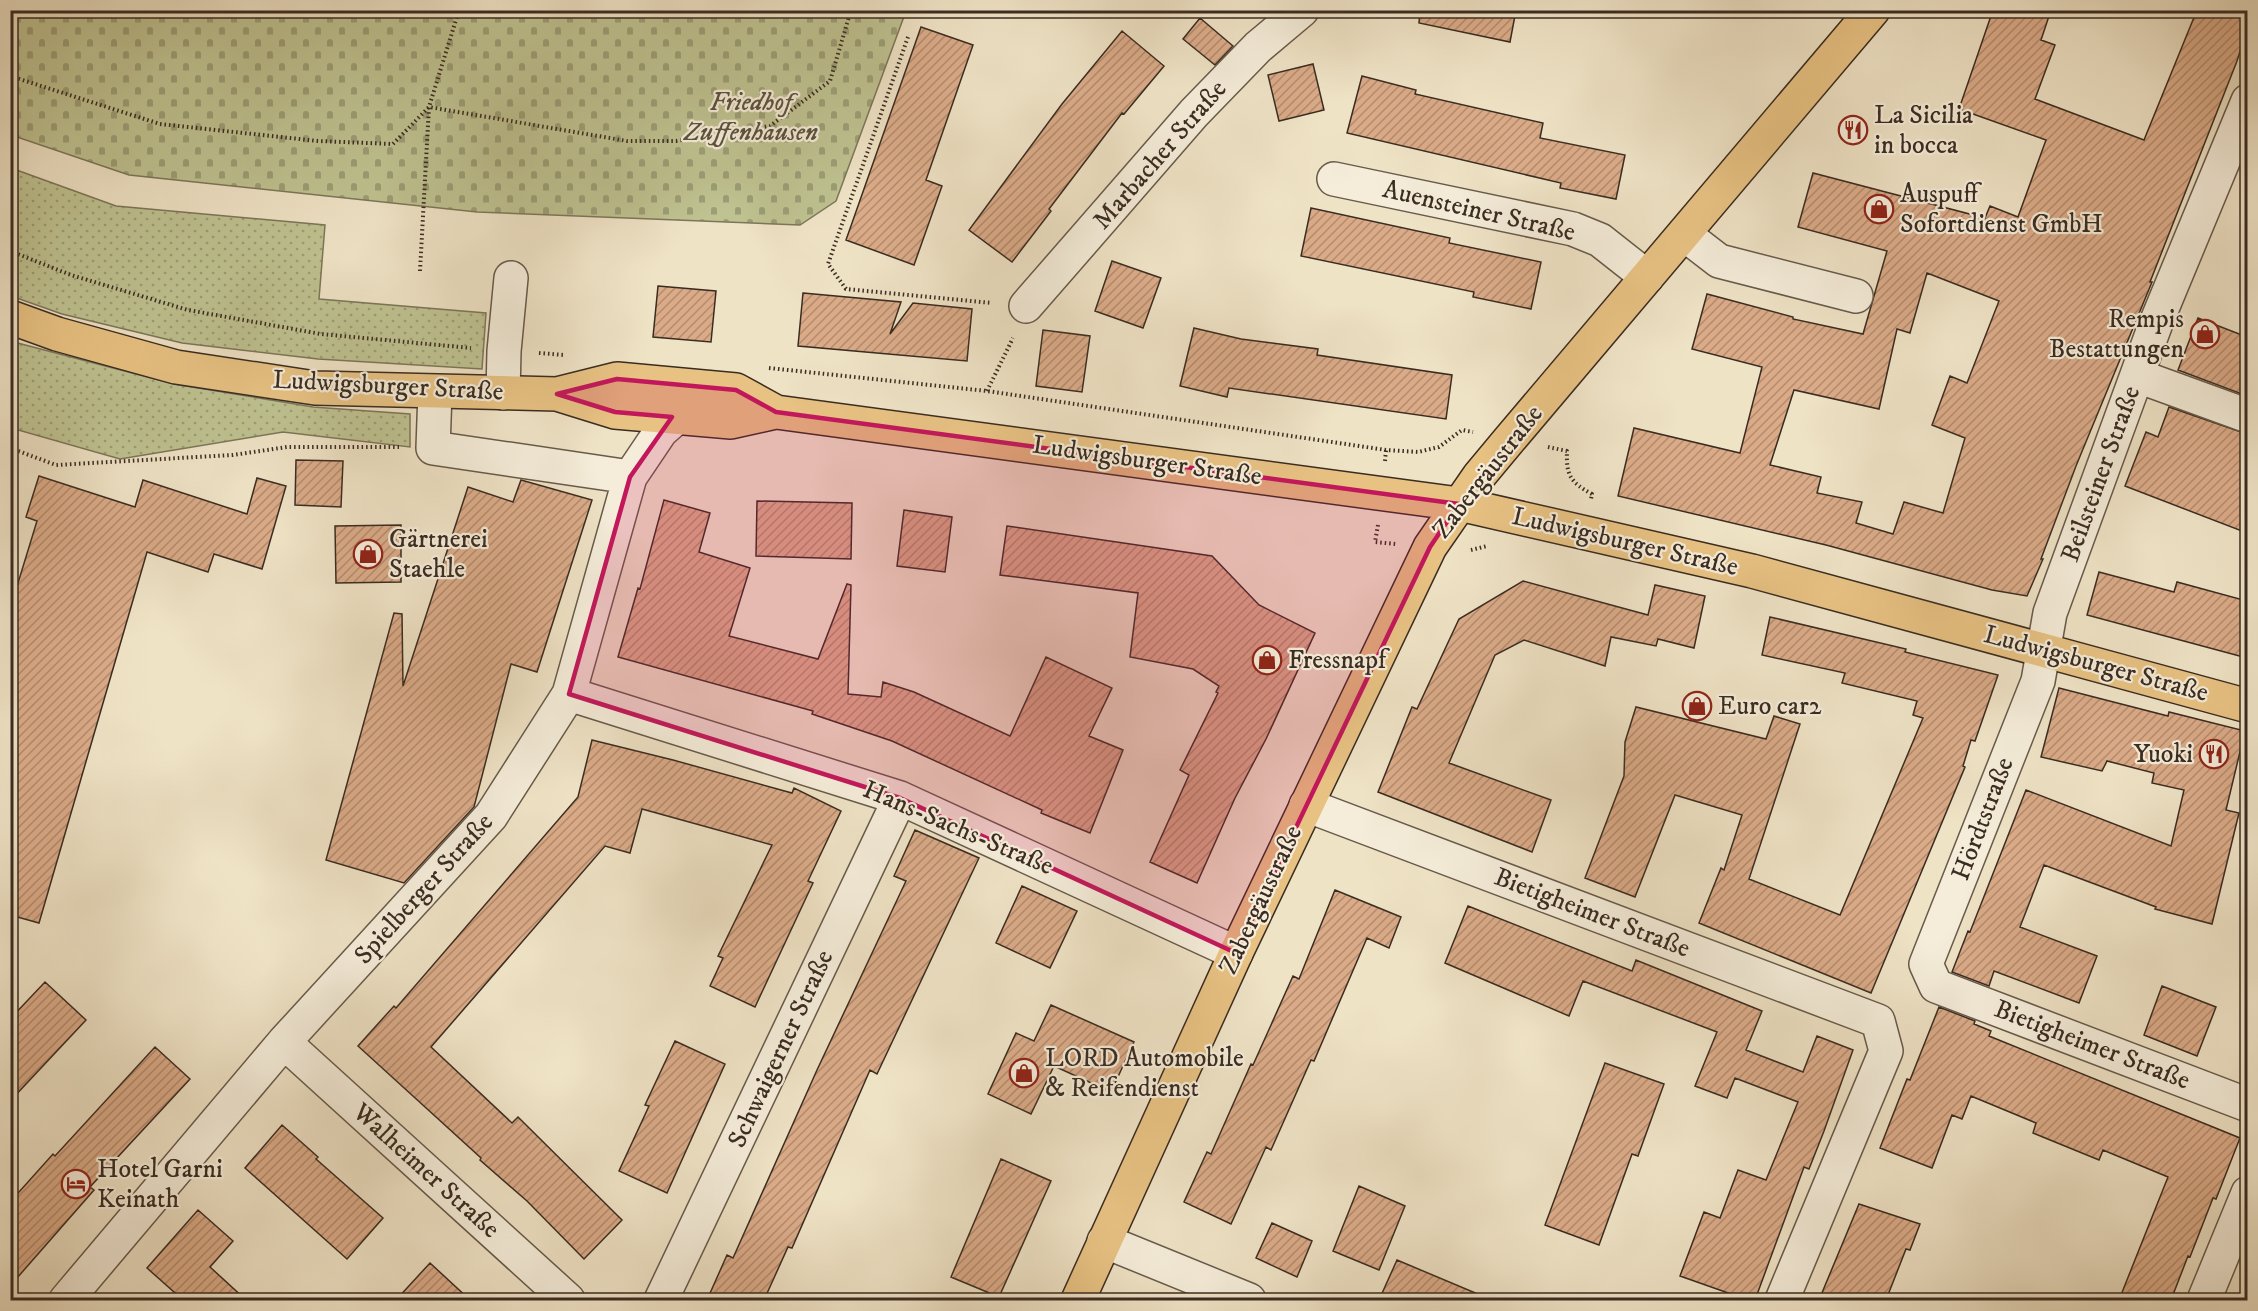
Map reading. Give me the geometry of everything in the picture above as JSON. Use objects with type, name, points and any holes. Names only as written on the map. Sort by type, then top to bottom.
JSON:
[{"type":"main road","name":"Zabergäustraße","points":[[1078,1300],[1236,953],[1430,547],[1459,504],[1509,440],[1873,10]]},
{"type":"main road","name":"Ludwigsburger Straße","points":[[10,317],[57,334],[176,367],[315,388],[557,394],[617,379],[736,390],[776,412]]},
{"type":"main road","name":"Ludwigsburger Straße","points":[[557,394],[615,412],[731,422],[776,412],[1459,504],[1752,571],[2247,705]]},
{"type":"street","name":"Marbacher Straße","points":[[1026,306],[1087,239],[1194,113],[1258,46],[1302,10]]},
{"type":"street","name":"Beilsteiner Straße","points":[[2043,650],[2050,613],[2156,323],[2247,101]]},
{"type":"street","name":"Auensteiner Straße","points":[[1334,179],[1573,229],[1600,240],[1647,277]]},
{"type":"street","points":[[1684,234],[1719,261],[1856,296]]},
{"type":"street","points":[[503,393],[504,351],[511,278]]},
{"type":"street","points":[[2138,376],[2247,416]]},
{"type":"street","points":[[435,392],[433,448],[630,477]]},
{"type":"street","name":"Spielberger Straße","points":[[78,1296],[284,1042],[491,816],[569,694],[630,477],[661,431],[677,417]]},
{"type":"street","name":"Hördtstraße","points":[[1936,986],[1926,964],[2038,681],[2043,650]]},
{"type":"street","name":"Hans-Sachs-Straße","points":[[569,694],[900,798],[1236,953]]},
{"type":"street","name":"Schwaigerner Straße","points":[[661,1300],[900,798]]},
{"type":"street","name":"Bietigheimer Straße","points":[[1306,805],[1878,1021],[1886,1051],[1782,1300]]},
{"type":"street","name":"Bietigheimer Straße","points":[[1936,986],[2247,1105]]},
{"type":"street","name":"Walheimer Straße","points":[[284,1042],[568,1300]]},
{"type":"street","points":[[2204,1300],[2247,1193]]},
{"type":"street","points":[[1104,1241],[1249,1300]]},
{"type":"path","points":[[420,271],[429,107],[459,10]]},
{"type":"path","points":[[429,107],[627,141],[676,141],[770,126],[830,81],[851,10]]},
{"type":"path","points":[[908,37],[828,264],[846,289],[1026,306],[1005,358],[987,391],[1386,450]]},
{"type":"path","points":[[10,76],[160,124],[318,141],[393,144],[429,107]]},
{"type":"path","points":[[10,448],[56,465],[233,455],[287,447],[433,448]]},
{"type":"highlighted area","points":[[617,379],[736,390],[776,412],[1459,504],[1430,547],[1236,953],[900,798],[569,694],[630,477],[672,417],[615,412],[557,394]]},
{"type":"green space","name":"Friedhof Zuffenhausen","points":[[11,10],[906,11],[836,201],[800,225],[477,212],[129,175],[11,135]]},
{"type":"green space","points":[[11,168],[116,206],[325,225],[319,299],[486,313],[482,369],[318,359],[182,343],[62,314],[11,296]]},
{"type":"green space","points":[[10,341],[174,384],[313,407],[410,414],[410,447],[283,432],[120,459],[11,428]]},
{"type":"building","points":[[1420,10],[1516,10],[1510,42],[1419,23]]},
{"type":"building","points":[[1993,10],[2051,10],[2041,40],[2055,45],[2035,99],[2144,140],[2197,10],[2247,10],[2247,30],[2237,61],[2150,282],[2152,282],[2076,466],[2041,559],[2043,559],[2027,596],[1992,590],[1826,545],[1618,496],[1634,428],[1740,453],[1762,367],[1692,349],[1707,294],[1793,317],[1793,319],[1863,334],[1887,251],[1798,227],[1813,173],[1985,218],[1990,206],[2018,217],[2046,140],[1959,109]],"holes":[[[1927,273],[1999,301],[1967,383],[1950,376],[1932,425],[1965,438],[1943,513],[1904,502],[1893,534],[1856,523],[1862,502],[1817,493],[1821,477],[1770,465],[1794,390],[1879,409],[1897,329],[1910,333]]]},
{"type":"building","points":[[1200,18],[1233,46],[1215,65],[1183,39]]},
{"type":"building","points":[[921,27],[973,45],[926,180],[942,186],[914,265],[846,240]]},
{"type":"building","points":[[1122,31],[1164,66],[1124,114],[1122,113],[1012,262],[969,230],[1062,104]]},
{"type":"building","points":[[1313,64],[1324,110],[1279,121],[1268,75]]},
{"type":"building","points":[[1362,76],[1416,90],[1415,94],[1543,123],[1540,138],[1625,155],[1616,199],[1560,188],[1561,183],[1347,133]]},
{"type":"building","points":[[1311,208],[1450,238],[1449,243],[1541,262],[1531,309],[1473,297],[1474,292],[1301,256]]},
{"type":"building","points":[[1112,261],[1161,278],[1143,328],[1095,311]]},
{"type":"building","points":[[658,286],[716,291],[711,342],[653,337]]},
{"type":"building","points":[[803,293],[901,302],[890,334],[913,303],[972,309],[967,361],[798,346]]},
{"type":"building","points":[[2198,318],[2247,337],[2247,396],[2178,370]]},
{"type":"building","points":[[1194,328],[1241,339],[1318,349],[1317,355],[1452,375],[1446,419],[1229,388],[1227,397],[1180,386]]},
{"type":"building","points":[[1043,330],[1090,336],[1082,392],[1036,386]]},
{"type":"building","points":[[2169,407],[2247,434],[2247,533],[2125,486],[2146,432],[2158,437]]},
{"type":"building","points":[[296,460],[343,461],[341,507],[295,505]]},
{"type":"building","points":[[39,476],[135,507],[143,480],[247,514],[257,478],[286,486],[262,569],[214,554],[208,572],[147,552],[39,923],[10,915],[10,609],[37,521],[26,517]]},
{"type":"building","points":[[521,480],[592,500],[537,672],[511,664],[474,807],[404,883],[326,860],[394,613],[402,614],[403,686],[468,487],[513,502]]},
{"type":"building","points":[[664,500],[710,513],[699,552],[750,568],[729,636],[818,659],[847,584],[851,585],[848,694],[881,697],[883,682],[914,692],[1010,736],[1046,657],[1112,688],[1089,736],[1123,750],[1090,833],[1041,813],[1042,810],[892,741],[812,714],[813,711],[618,657],[638,588],[640,589]]},
{"type":"building","points":[[757,501],[852,503],[851,559],[756,556]]},
{"type":"building","points":[[904,510],[952,517],[945,572],[897,566]]},
{"type":"building","name":"Gärtnerei Staehle","points":[[401,525],[401,582],[336,583],[335,526]]},
{"type":"building","points":[[1007,526],[1212,556],[1259,605],[1315,633],[1266,739],[1235,798],[1197,883],[1150,862],[1189,775],[1180,770],[1218,693],[1216,692],[1219,686],[1193,669],[1130,657],[1138,593],[1000,575]]},
{"type":"building","points":[[2099,572],[2174,592],[2177,582],[2247,601],[2247,658],[2087,615]]},
{"type":"building","points":[[1523,581],[1648,615],[1655,585],[1705,596],[1694,648],[1658,639],[1656,646],[1611,637],[1605,666],[1524,640],[1495,655],[1449,763],[1551,800],[1532,852],[1378,792],[1412,707],[1417,709],[1459,619]]},
{"type":"building","points":[[1770,617],[1906,649],[1905,652],[1998,675],[1975,741],[1971,740],[1963,766],[1965,767],[1871,993],[1699,923],[1721,868],[1724,870],[1742,815],[1675,795],[1635,897],[1585,878],[1624,776],[1625,742],[1636,707],[1766,739],[1774,716],[1800,724],[1749,879],[1840,915],[1923,718],[1913,715],[1917,701],[1842,683],[1845,673],[1762,655]]},
{"type":"building","points":[[2059,688],[2168,716],[2169,712],[2245,731],[2226,810],[2239,813],[2212,924],[2155,909],[2156,907],[2044,865],[2020,927],[2097,956],[2079,1003],[1994,971],[1989,986],[1952,972],[2026,790],[2171,846],[2184,790],[2152,783],[2154,773],[2107,761],[2102,771],[2041,757]]},
{"type":"building","points":[[592,740],[792,793],[794,788],[841,811],[808,881],[813,883],[755,1007],[710,986],[723,958],[718,956],[772,845],[642,809],[630,853],[605,846],[431,1047],[512,1123],[518,1117],[622,1220],[584,1259],[527,1201],[358,1046],[394,1006],[396,1008],[578,797]]},
{"type":"building","points":[[915,830],[979,858],[877,1074],[870,1070],[792,1248],[788,1247],[764,1300],[707,1300],[727,1255],[733,1258],[817,1070],[906,881],[894,876]]},
{"type":"building","points":[[1022,886],[1077,911],[1050,968],[996,943]]},
{"type":"building","points":[[1335,890],[1401,917],[1389,948],[1367,938],[1314,1061],[1311,1060],[1271,1150],[1266,1147],[1231,1224],[1184,1202],[1207,1152],[1211,1154],[1293,976],[1299,979]]},
{"type":"building","points":[[1468,906],[1632,971],[1636,960],[1762,1011],[1746,1050],[1803,1072],[1817,1036],[1853,1050],[1809,1169],[1804,1167],[1755,1300],[1748,1300],[1680,1276],[1704,1212],[1720,1218],[1738,1170],[1766,1180],[1798,1102],[1735,1078],[1727,1098],[1695,1086],[1717,1032],[1583,981],[1569,1016],[1445,963]]},
{"type":"building","points":[[45,982],[86,1020],[10,1101],[10,1019]]},
{"type":"building","points":[[2162,986],[2216,1007],[2197,1056],[2144,1035]]},
{"type":"building","points":[[1051,1005],[1134,1042],[1111,1092],[1054,1066],[1031,1114],[988,1094],[1016,1033],[1034,1041]]},
{"type":"building","points":[[1939,1007],[1975,1021],[1974,1024],[1991,1031],[1989,1036],[2240,1138],[2216,1199],[2213,1198],[2171,1300],[2119,1300],[2168,1177],[2103,1150],[2099,1160],[2033,1133],[2036,1123],[1971,1096],[1962,1119],[1952,1115],[1932,1168],[1880,1148]]},
{"type":"building","points":[[675,1041],[725,1064],[667,1193],[619,1171],[649,1106],[645,1105]]},
{"type":"building","points":[[155,1047],[190,1079],[90,1187],[94,1190],[10,1286],[10,1202]]},
{"type":"building","points":[[1605,1063],[1664,1084],[1638,1156],[1632,1154],[1599,1245],[1545,1225]]},
{"type":"building","points":[[282,1125],[318,1157],[316,1159],[383,1218],[347,1259],[245,1168]]},
{"type":"building","points":[[1001,1159],[1051,1181],[999,1297],[951,1277]]},
{"type":"building","points":[[1359,1186],[1405,1206],[1379,1270],[1333,1251]]},
{"type":"building","points":[[1859,1204],[1920,1224],[1910,1250],[1906,1249],[1886,1300],[1819,1300]]},
{"type":"building","points":[[198,1210],[233,1241],[210,1267],[246,1300],[183,1300],[147,1268]]},
{"type":"building","points":[[1272,1223],[1312,1241],[1297,1277],[1256,1258]]},
{"type":"building","points":[[1397,1260],[1492,1300],[1379,1300]]},
{"type":"building","points":[[430,1263],[470,1300],[396,1300]]},
{"type":"place","name":"La Sicilia in bocca","points":[[1853,130]]},
{"type":"place","name":"Auspuff Sofortdienst GmbH","points":[[1879,209]]},
{"type":"place","name":"Rempis Bestattungen","points":[[2205,334]]},
{"type":"place","name":"Gärtnerei Staehle","points":[[368,554]]},
{"type":"place","name":"Fressnapf","points":[[1267,660]]},
{"type":"place","name":"Euro car2","points":[[1697,706]]},
{"type":"place","name":"Yuoki","points":[[2214,754]]},
{"type":"place","name":"LORD Automobile & Reifendienst","points":[[1024,1073]]},
{"type":"place","name":"Hotel Garni Keinath","points":[[76,1184]]}]
